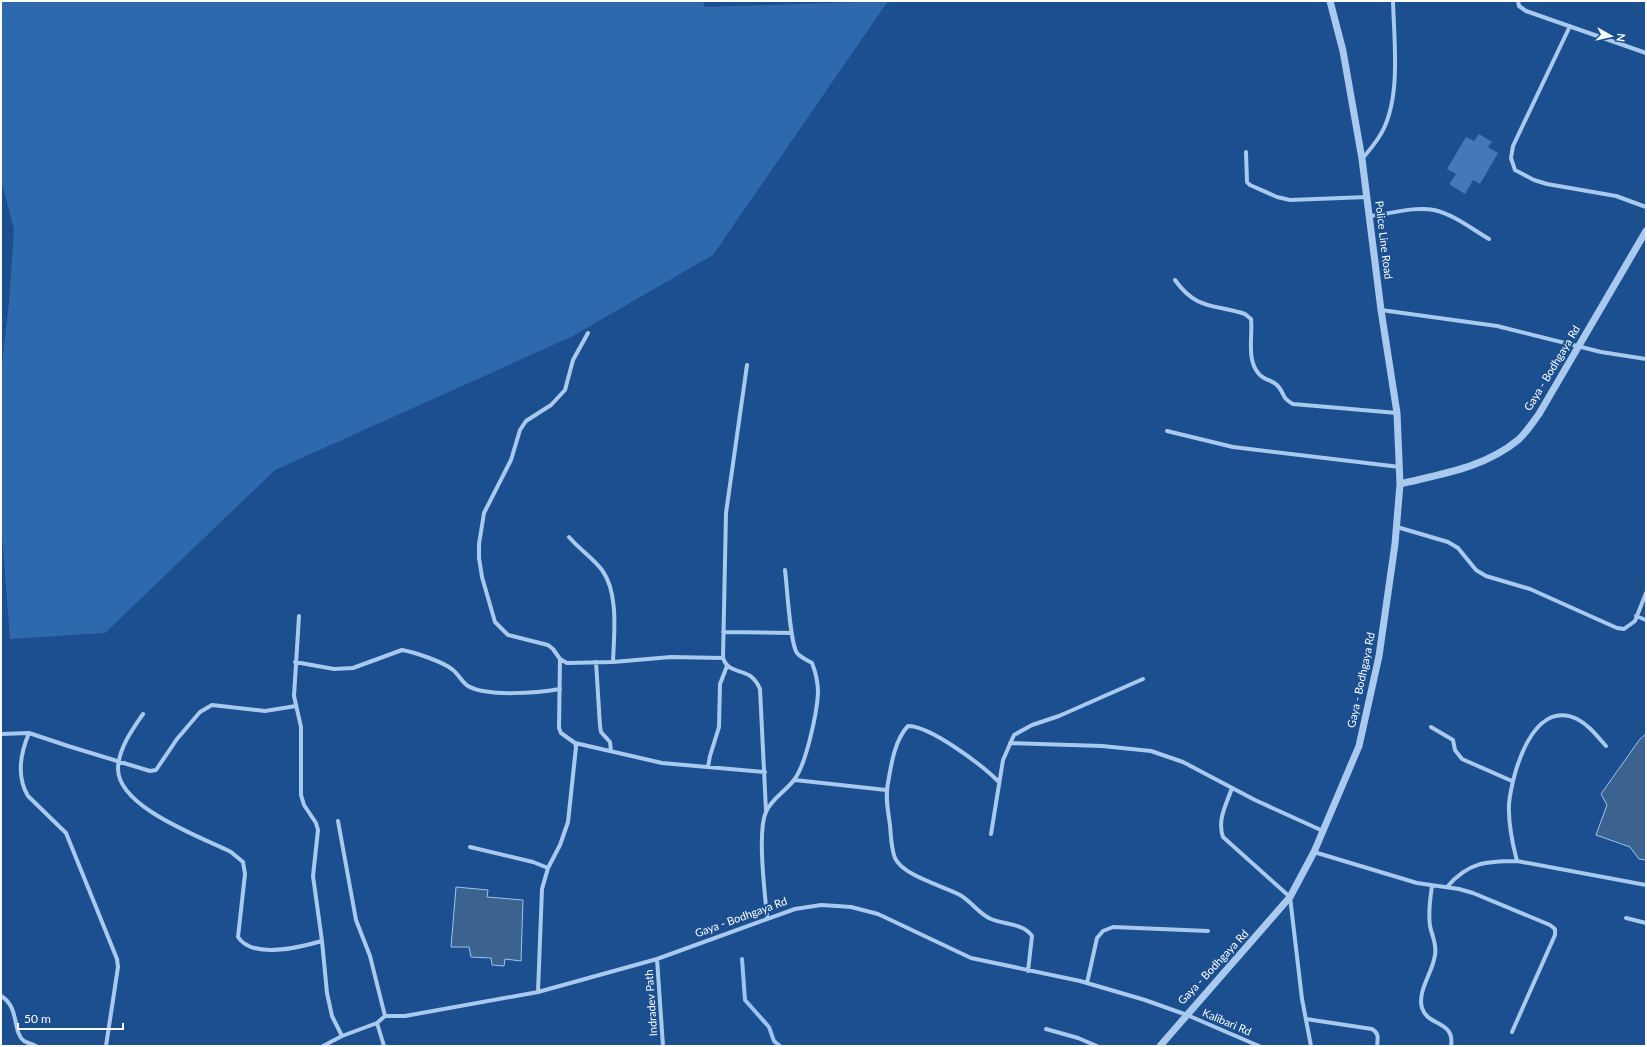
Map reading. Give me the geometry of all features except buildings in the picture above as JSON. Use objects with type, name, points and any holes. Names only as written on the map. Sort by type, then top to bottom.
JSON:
[{"type":"street","name":"Police Line Road","points":[[1330,1],[1344,51],[1362,159],[1381,310],[1397,413],[1400,484]]},
{"type":"street","points":[[1362,159],[1380,137],[1388,119],[1393,95],[1393,1]]},
{"type":"street","points":[[1518,1],[1519,6],[1526,11],[1646,53]]},
{"type":"street","points":[[1570,26],[1513,146],[1511,158],[1515,170],[1534,180],[1547,184],[1616,196],[1646,207]]},
{"type":"street","points":[[1246,152],[1248,182],[1250,185],[1277,197],[1290,200],[1367,197]]},
{"type":"street","points":[[1370,216],[1422,209],[1434,210],[1444,214],[1488,239]]},
{"type":"street","name":"Gaya - Bodhgaya Rd","points":[[385,1016],[405,1016],[538,992],[633,964],[657,959],[767,918],[806,906],[851,907],[878,914],[971,958],[1112,989],[1187,1015],[1290,897],[1314,852],[1359,746],[1380,656],[1400,484],[1466,469],[1492,457],[1518,439],[1539,414],[1646,231]]},
{"type":"street","points":[[1175,280],[1188,297],[1197,302],[1245,314],[1251,319],[1252,352],[1257,372],[1261,377],[1272,380],[1277,385],[1286,401],[1293,404],[1397,413]]},
{"type":"street","points":[[1381,310],[1497,326],[1577,347],[1646,358]]},
{"type":"street","points":[[588,333],[572,360],[565,390],[551,405],[526,421],[520,430],[511,460],[484,513],[479,544],[479,558],[482,577],[494,622],[508,635],[548,645],[560,659],[567,663],[613,662],[671,657],[722,658]]},
{"type":"street","points":[[747,365],[726,513],[722,658],[727,666],[753,676],[760,689],[766,811],[762,840],[767,918]]},
{"type":"street","points":[[1167,431],[1233,447],[1400,467]]},
{"type":"street","points":[[1396,527],[1448,542],[1458,548],[1476,570],[1486,576],[1530,589],[1617,628],[1624,629],[1630,626],[1646,592]]},
{"type":"street","points":[[569,537],[578,548],[602,569],[608,580],[614,612],[613,662]]},
{"type":"street","points":[[766,811],[772,802],[794,780],[804,760],[818,688],[815,670],[812,663],[798,655],[791,633],[785,570]]},
{"type":"street","points":[[299,616],[295,662],[296,706],[302,726],[302,795],[304,805],[316,822],[318,830],[313,876],[329,1003],[332,1016],[342,1036]]},
{"type":"street","points":[[1636,616],[1646,620]]},
{"type":"street","points":[[723,632],[791,633]]},
{"type":"street","points":[[295,662],[334,669],[353,668],[402,650],[410,651],[448,667],[469,686],[476,689],[519,693],[560,689]]},
{"type":"street","points":[[560,659],[559,728],[561,733],[575,743],[662,763],[765,772]]},
{"type":"street","points":[[596,662],[601,732],[610,742],[611,751]]},
{"type":"street","points":[[708,767],[719,727],[720,688],[727,666]]},
{"type":"street","points":[[991,834],[1003,760],[1014,735],[1021,730],[1059,716],[1144,679]]},
{"type":"street","points":[[1,734],[30,732],[143,770],[156,770],[177,739],[196,716],[212,704],[265,711],[296,706]]},
{"type":"street","points":[[143,714],[129,734],[119,761],[118,769],[120,783],[130,796],[143,807],[231,852],[242,862],[245,867],[245,874],[238,937],[248,946],[272,950],[302,947],[322,941]]},
{"type":"street","points":[[1517,861],[1509,820],[1512,781],[1517,762],[1527,740],[1550,719],[1567,716],[1576,719],[1594,732],[1606,746]]},
{"type":"street","points":[[999,782],[989,771],[961,750],[920,728],[908,726],[904,730],[897,747],[886,790],[893,848],[896,859],[910,872],[962,896],[984,916],[1023,928],[1029,932],[1032,936],[1028,971]]},
{"type":"street","points":[[1431,727],[1453,740],[1455,750],[1462,759],[1512,781]]},
{"type":"street","points":[[30,732],[21,764],[24,790],[28,796],[66,833],[117,959],[118,967],[106,1046]]},
{"type":"street","points":[[538,992],[542,890],[548,868],[558,850],[568,822],[575,743]]},
{"type":"street","points":[[1010,744],[1102,746],[1152,751],[1183,762],[1232,788],[1323,831]]},
{"type":"street","points":[[794,780],[886,790]]},
{"type":"street","points":[[1232,788],[1221,820],[1220,828],[1223,837],[1290,897],[1296,958],[1311,1046]]},
{"type":"street","points":[[323,1046],[342,1036],[377,1023],[385,1016],[370,956],[356,920],[338,820]]},
{"type":"street","points":[[470,847],[533,862],[548,868]]},
{"type":"street","points":[[1314,852],[1416,883],[1447,887],[1473,893],[1550,925],[1555,930],[1555,935],[1512,1032]]},
{"type":"street","points":[[1447,887],[1457,875],[1482,863],[1497,861],[1517,861],[1646,885]]},
{"type":"street","points":[[1432,886],[1429,913],[1430,927],[1436,946],[1435,957],[1422,1003],[1426,1014],[1449,1030],[1452,1038],[1451,1046]]},
{"type":"street","points":[[1626,918],[1646,923]]},
{"type":"street","points":[[1087,983],[1098,938],[1103,930],[1113,927],[1208,931]]},
{"type":"street","name":"Indradev Path","points":[[657,959],[663,1046]]},
{"type":"street","points":[[1,996],[9,1003],[13,1011],[19,1034],[24,1040],[36,1046]]},
{"type":"street","points":[[1160,1046],[1187,1015]]},
{"type":"street","name":"Kalibari Rd","points":[[1187,1015],[1260,1046]]},
{"type":"street","points":[[1306,1019],[1372,1029],[1376,1032],[1378,1037],[1377,1046]]},
{"type":"street","points":[[377,1023],[384,1046]]},
{"type":"street","points":[[1046,1028],[1078,1038],[1097,1046]]},
{"type":"shaded area","points":[[1,1],[703,1],[705,7],[888,1],[713,255],[571,337],[275,470],[105,633],[10,639],[1,522],[1,371],[9,303],[14,229],[1,180]]},
{"type":"shaded area","points":[[1646,734],[1646,860],[1639,859],[1630,847],[1596,835],[1607,805],[1601,794],[1640,739]]},
{"type":"shaded area","points":[[456,887],[488,890],[487,897],[523,900],[521,961],[505,959],[504,966],[492,965],[491,958],[471,957],[469,947],[451,947]]},
{"type":"waterway","points":[[742,959],[745,1000],[769,1027],[774,1041],[780,1046]]}]
